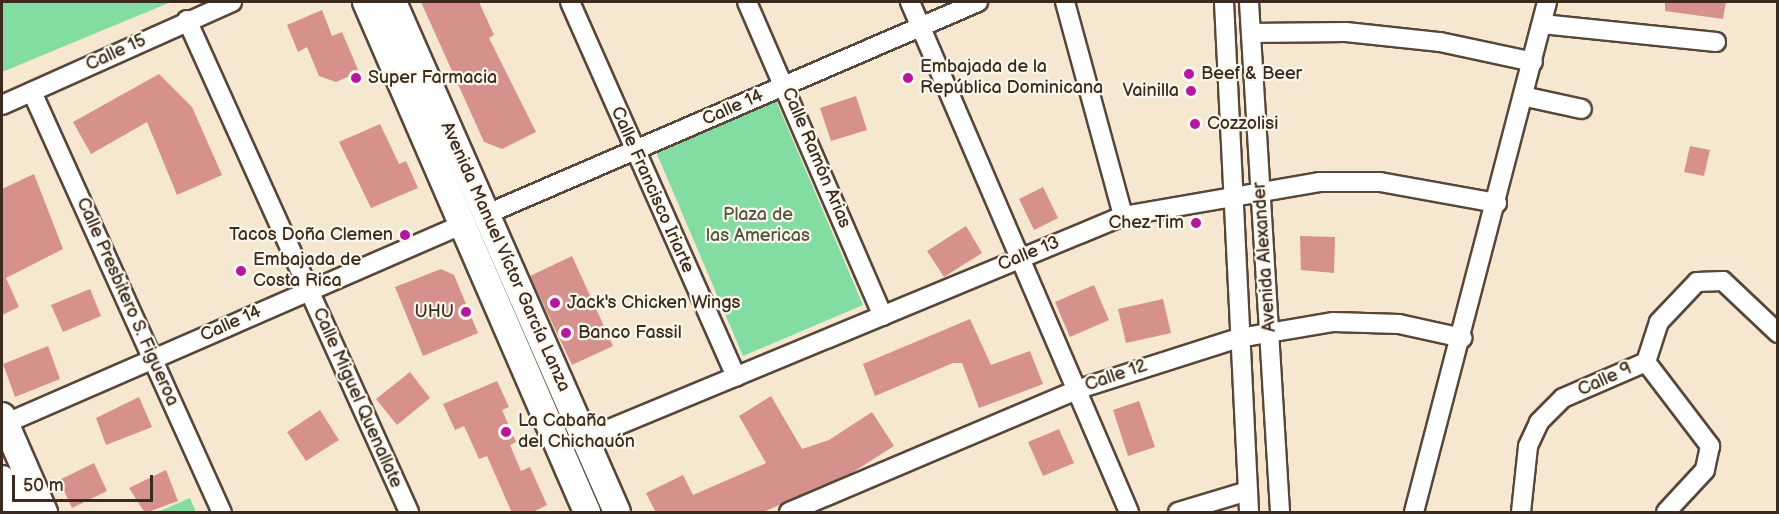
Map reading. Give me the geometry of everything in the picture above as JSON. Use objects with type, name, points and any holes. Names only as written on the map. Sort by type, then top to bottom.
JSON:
[{"type":"main road","name":"Avenida Manuel Víctor García Lanza","points":[[366,2],[587,513]]},
{"type":"main road","name":"Avenida Manuel Víctor García Lanza","points":[[393,2],[617,513]]},
{"type":"main road","points":[[461,225],[487,214]]},
{"type":"main road","points":[[2,422],[44,513]]},
{"type":"main road","points":[[560,450],[585,439]]},
{"type":"main road","points":[[2,478],[16,513]]},
{"type":"street","name":"Calle 15","points":[[2,105],[232,2]]},
{"type":"street","name":"Calle Francisco Iriarte","points":[[570,2],[736,377]]},
{"type":"street","name":"Calle Ramón Arias","points":[[747,2],[785,84],[883,315]]},
{"type":"street","points":[[910,2],[1078,389],[1129,513]]},
{"type":"street","name":"Calle 14","points":[[487,214],[635,152],[920,24],[978,2]]},
{"type":"street","points":[[1065,2],[1123,216]]},
{"type":"street","name":"Avenida Alexander","points":[[1224,2],[1249,513]]},
{"type":"street","name":"Avenida Alexander","points":[[1249,2],[1281,513]]},
{"type":"street","points":[[1414,513],[1527,97],[1547,2]]},
{"type":"street","name":"Calle Miguel Quenallate","points":[[187,21],[409,513]]},
{"type":"street","points":[[1542,24],[1716,42]]},
{"type":"street","points":[[1251,33],[1393,37],[1533,62]]},
{"type":"street","name":"Calle Presbitero S. Figueroa","points":[[32,92],[222,513]]},
{"type":"street","points":[[1527,97],[1582,109]]},
{"type":"street","name":"Calle 13","points":[[585,439],[1123,216],[1260,191],[1380,182],[1497,203]]},
{"type":"street","name":"Calle 14","points":[[2,422],[461,225]]},
{"type":"street","name":"Calle 9","points":[[1521,513],[1528,446],[1539,422],[1563,398],[1646,362],[1659,322],[1697,282],[1710,278],[1723,281],[1778,333]]},
{"type":"street","name":"Calle 12","points":[[789,513],[1078,389],[1239,338],[1334,322],[1399,324],[1462,338]]},
{"type":"street","points":[[1646,362],[1710,446],[1705,470],[1666,513]]},
{"type":"street","points":[[1178,513],[1248,491]]},
{"type":"green space","points":[[2,2],[171,2],[2,72]]},
{"type":"green space","name":"Plaza de las Americas","points":[[774,96],[863,305],[743,356],[654,147]]},
{"type":"green space","points":[[190,498],[196,512],[158,512]]},
{"type":"building","points":[[421,2],[479,2],[494,35],[489,38],[536,132],[502,149],[484,142]]},
{"type":"building","points":[[1665,2],[1726,2],[1723,19],[1665,11]]},
{"type":"building","points":[[322,10],[332,36],[342,32],[359,72],[336,82],[319,76],[307,47],[298,52],[287,25]]},
{"type":"building","points":[[159,74],[192,107],[222,175],[177,195],[147,122],[91,154],[73,122]]},
{"type":"building","points":[[856,96],[867,130],[831,141],[820,108]]},
{"type":"building","points":[[380,124],[399,164],[406,161],[418,188],[371,208],[339,142]]},
{"type":"building","points":[[1690,146],[1710,150],[1704,176],[1684,172]]},
{"type":"building","points":[[34,174],[63,249],[6,278],[19,307],[2,315],[2,189]]},
{"type":"building","points":[[1043,187],[1058,218],[1034,230],[1019,199]]},
{"type":"building","points":[[966,226],[982,253],[944,277],[927,251]]},
{"type":"building","points":[[1300,236],[1335,237],[1334,273],[1301,270]]},
{"type":"building","points":[[572,256],[613,346],[572,365],[530,276]]},
{"type":"building","points":[[441,269],[454,275],[478,333],[423,356],[395,287]]},
{"type":"building","points":[[1094,285],[1109,320],[1070,337],[1055,302]]},
{"type":"building","points":[[90,289],[101,316],[63,332],[51,305]]},
{"type":"building","points":[[1163,299],[1171,333],[1126,343],[1118,309]]},
{"type":"building","points":[[970,319],[991,365],[1030,351],[1043,384],[979,408],[962,363],[953,363],[875,396],[863,364]]},
{"type":"building","points":[[48,346],[60,379],[15,397],[3,364]]},
{"type":"building","points":[[410,372],[430,398],[397,425],[376,399]]},
{"type":"building","points":[[497,381],[509,407],[502,410],[516,442],[510,445],[521,471],[530,467],[547,505],[531,513],[512,513],[487,456],[479,459],[464,426],[455,430],[443,404]]},
{"type":"building","points":[[771,396],[802,449],[829,440],[872,412],[894,446],[850,474],[761,513],[656,513],[646,493],[683,475],[693,495],[766,463],[739,416]]},
{"type":"building","points":[[139,397],[152,427],[106,445],[96,418]]},
{"type":"building","points":[[1139,401],[1155,447],[1128,456],[1113,410]]},
{"type":"building","points":[[320,410],[339,440],[306,461],[287,432]]},
{"type":"building","points":[[1059,429],[1074,463],[1043,476],[1028,442]]},
{"type":"building","points":[[94,463],[107,491],[72,508],[59,480]]},
{"type":"building","points":[[166,470],[178,501],[145,513],[129,488]]},
{"type":"place","name":"Beef & Beer","points":[[1189,74]]},
{"type":"place","name":"Super Farmacia","points":[[356,78]]},
{"type":"place","name":"Embajada de la República Dominicana","points":[[908,78]]},
{"type":"place","name":"Vainilla","points":[[1191,91]]},
{"type":"place","name":"Cozzolisi","points":[[1195,124]]},
{"type":"place","name":"Chez Tim","points":[[1196,223]]},
{"type":"place","name":"Tacos Doña Clemen","points":[[405,235]]},
{"type":"place","name":"Embajada de Costa Rica","points":[[241,271]]},
{"type":"place","name":"Jack's Chicken Wings","points":[[555,303]]},
{"type":"place","name":"UHU","points":[[466,312]]},
{"type":"place","name":"Banco Fassil","points":[[566,333]]},
{"type":"place","name":"La Cabaña del Chichauón","points":[[506,432]]}]
